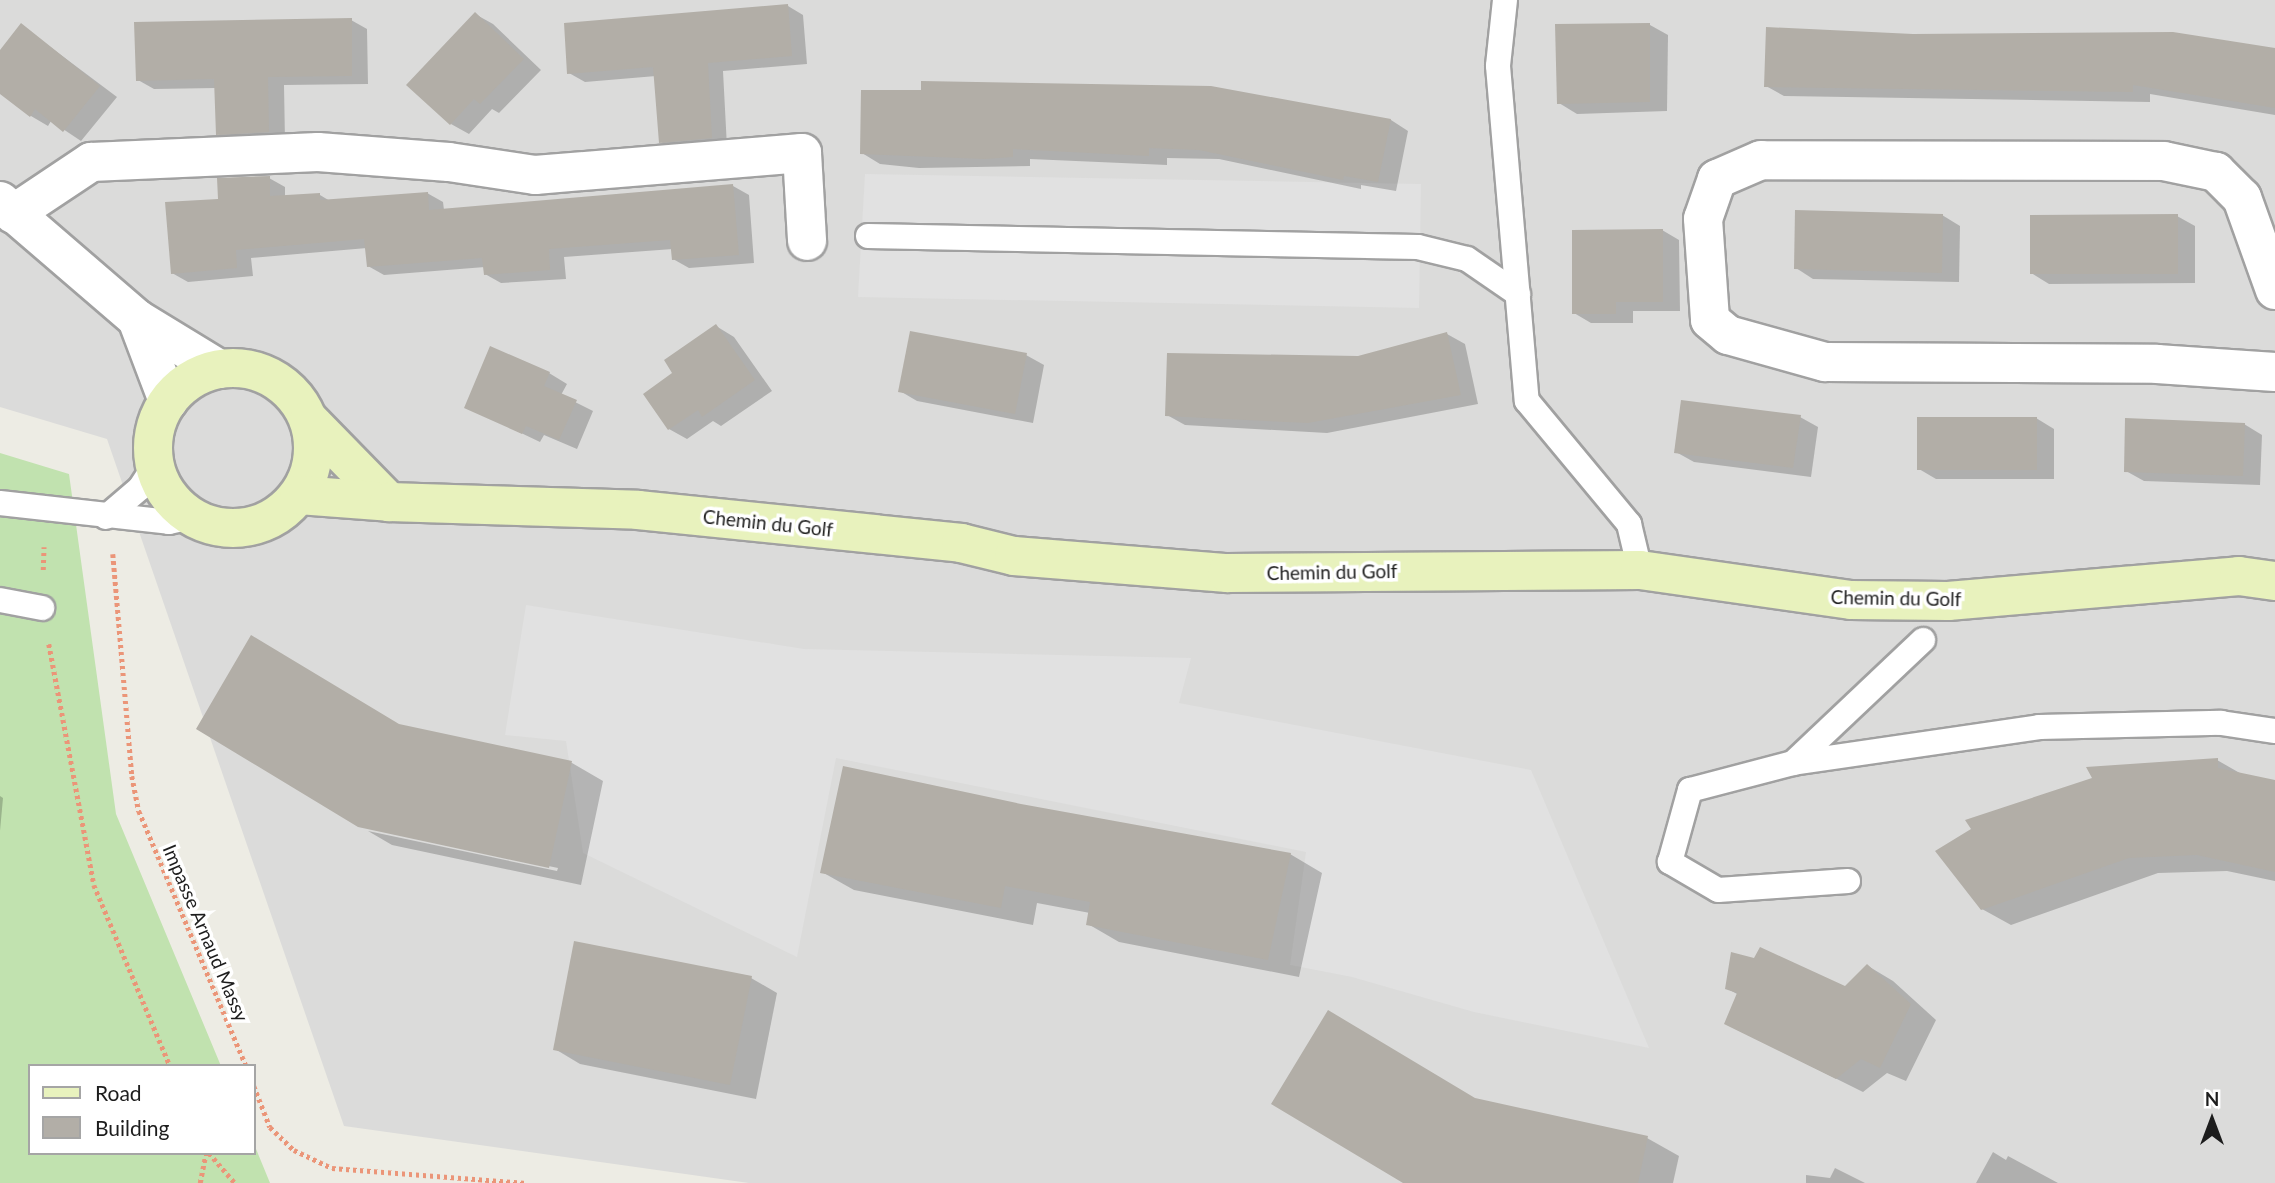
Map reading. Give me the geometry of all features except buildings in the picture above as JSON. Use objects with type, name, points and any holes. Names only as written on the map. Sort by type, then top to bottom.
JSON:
[{"type":"street","points":[[219,369],[137,319],[4,208],[91,162],[317,152],[449,162],[535,175],[802,153],[807,241]]},
{"type":"street","points":[[2275,290],[2242,198],[2216,172],[2164,161],[1761,160],[1717,179],[1703,219],[1710,320],[1728,335],[1825,362],[2157,364],[2275,372]]},
{"type":"street","points":[[137,319],[168,401]]},
{"type":"street","points":[[309,420],[314,445],[311,472],[299,495],[281,513],[258,525],[232,528],[191,517],[162,485],[155,465],[153,443],[168,401],[199,375],[219,369],[247,368],[273,379],[295,396],[309,420],[388,502]]},
{"type":"street","name":"Chemin du Golf","points":[[299,495],[388,502],[638,510],[961,543],[1014,556],[1124,568],[1227,573],[1640,570],[1851,600],[1948,601],[2239,576],[2275,581]]},
{"type":"lane","points":[[1505,0],[1498,66],[1527,401],[1629,524],[1640,570]]},
{"type":"lane","points":[[868,236],[1418,247],[1467,259],[1517,294]]},
{"type":"lane","points":[[106,517],[140,488],[155,465]]},
{"type":"lane","points":[[0,503],[49,512],[169,522],[191,517]]},
{"type":"lane","points":[[0,600],[43,608]]},
{"type":"lane","points":[[1793,763],[1923,640]]},
{"type":"lane","points":[[1848,880],[1718,890],[1670,862],[1690,790],[1793,763],[2039,727],[2221,723],[2275,731]]},
{"type":"path","points":[[49,512],[43,608],[94,885],[169,1064]]},
{"type":"path","name":"Impasse Arnaud Massy","points":[[106,517],[114,547],[132,776],[139,811],[245,1064]]},
{"type":"path","points":[[256,1091],[270,1127],[294,1150],[332,1168],[526,1183]]},
{"type":"path","points":[[200,1183],[207,1155]]},
{"type":"path","points":[[210,1155],[235,1183]]},
{"type":"shaded area","points":[[0,0],[2275,0],[2275,1183],[749,1183],[344,1126],[107,439],[0,407]]},
{"type":"shaded area","points":[[865,174],[1421,184],[1419,308],[858,297]]},
{"type":"shaded area","points":[[526,605],[804,649],[1191,658],[1179,703],[1531,770],[1649,1048],[1474,1012],[1352,977],[1290,965],[1306,852],[836,758],[797,957],[583,853],[566,741],[505,735]]},
{"type":"green space","points":[[0,453],[69,474],[116,814],[220,1064],[28,1064],[28,1155],[256,1155],[256,1149],[270,1183],[0,1183]]}]
